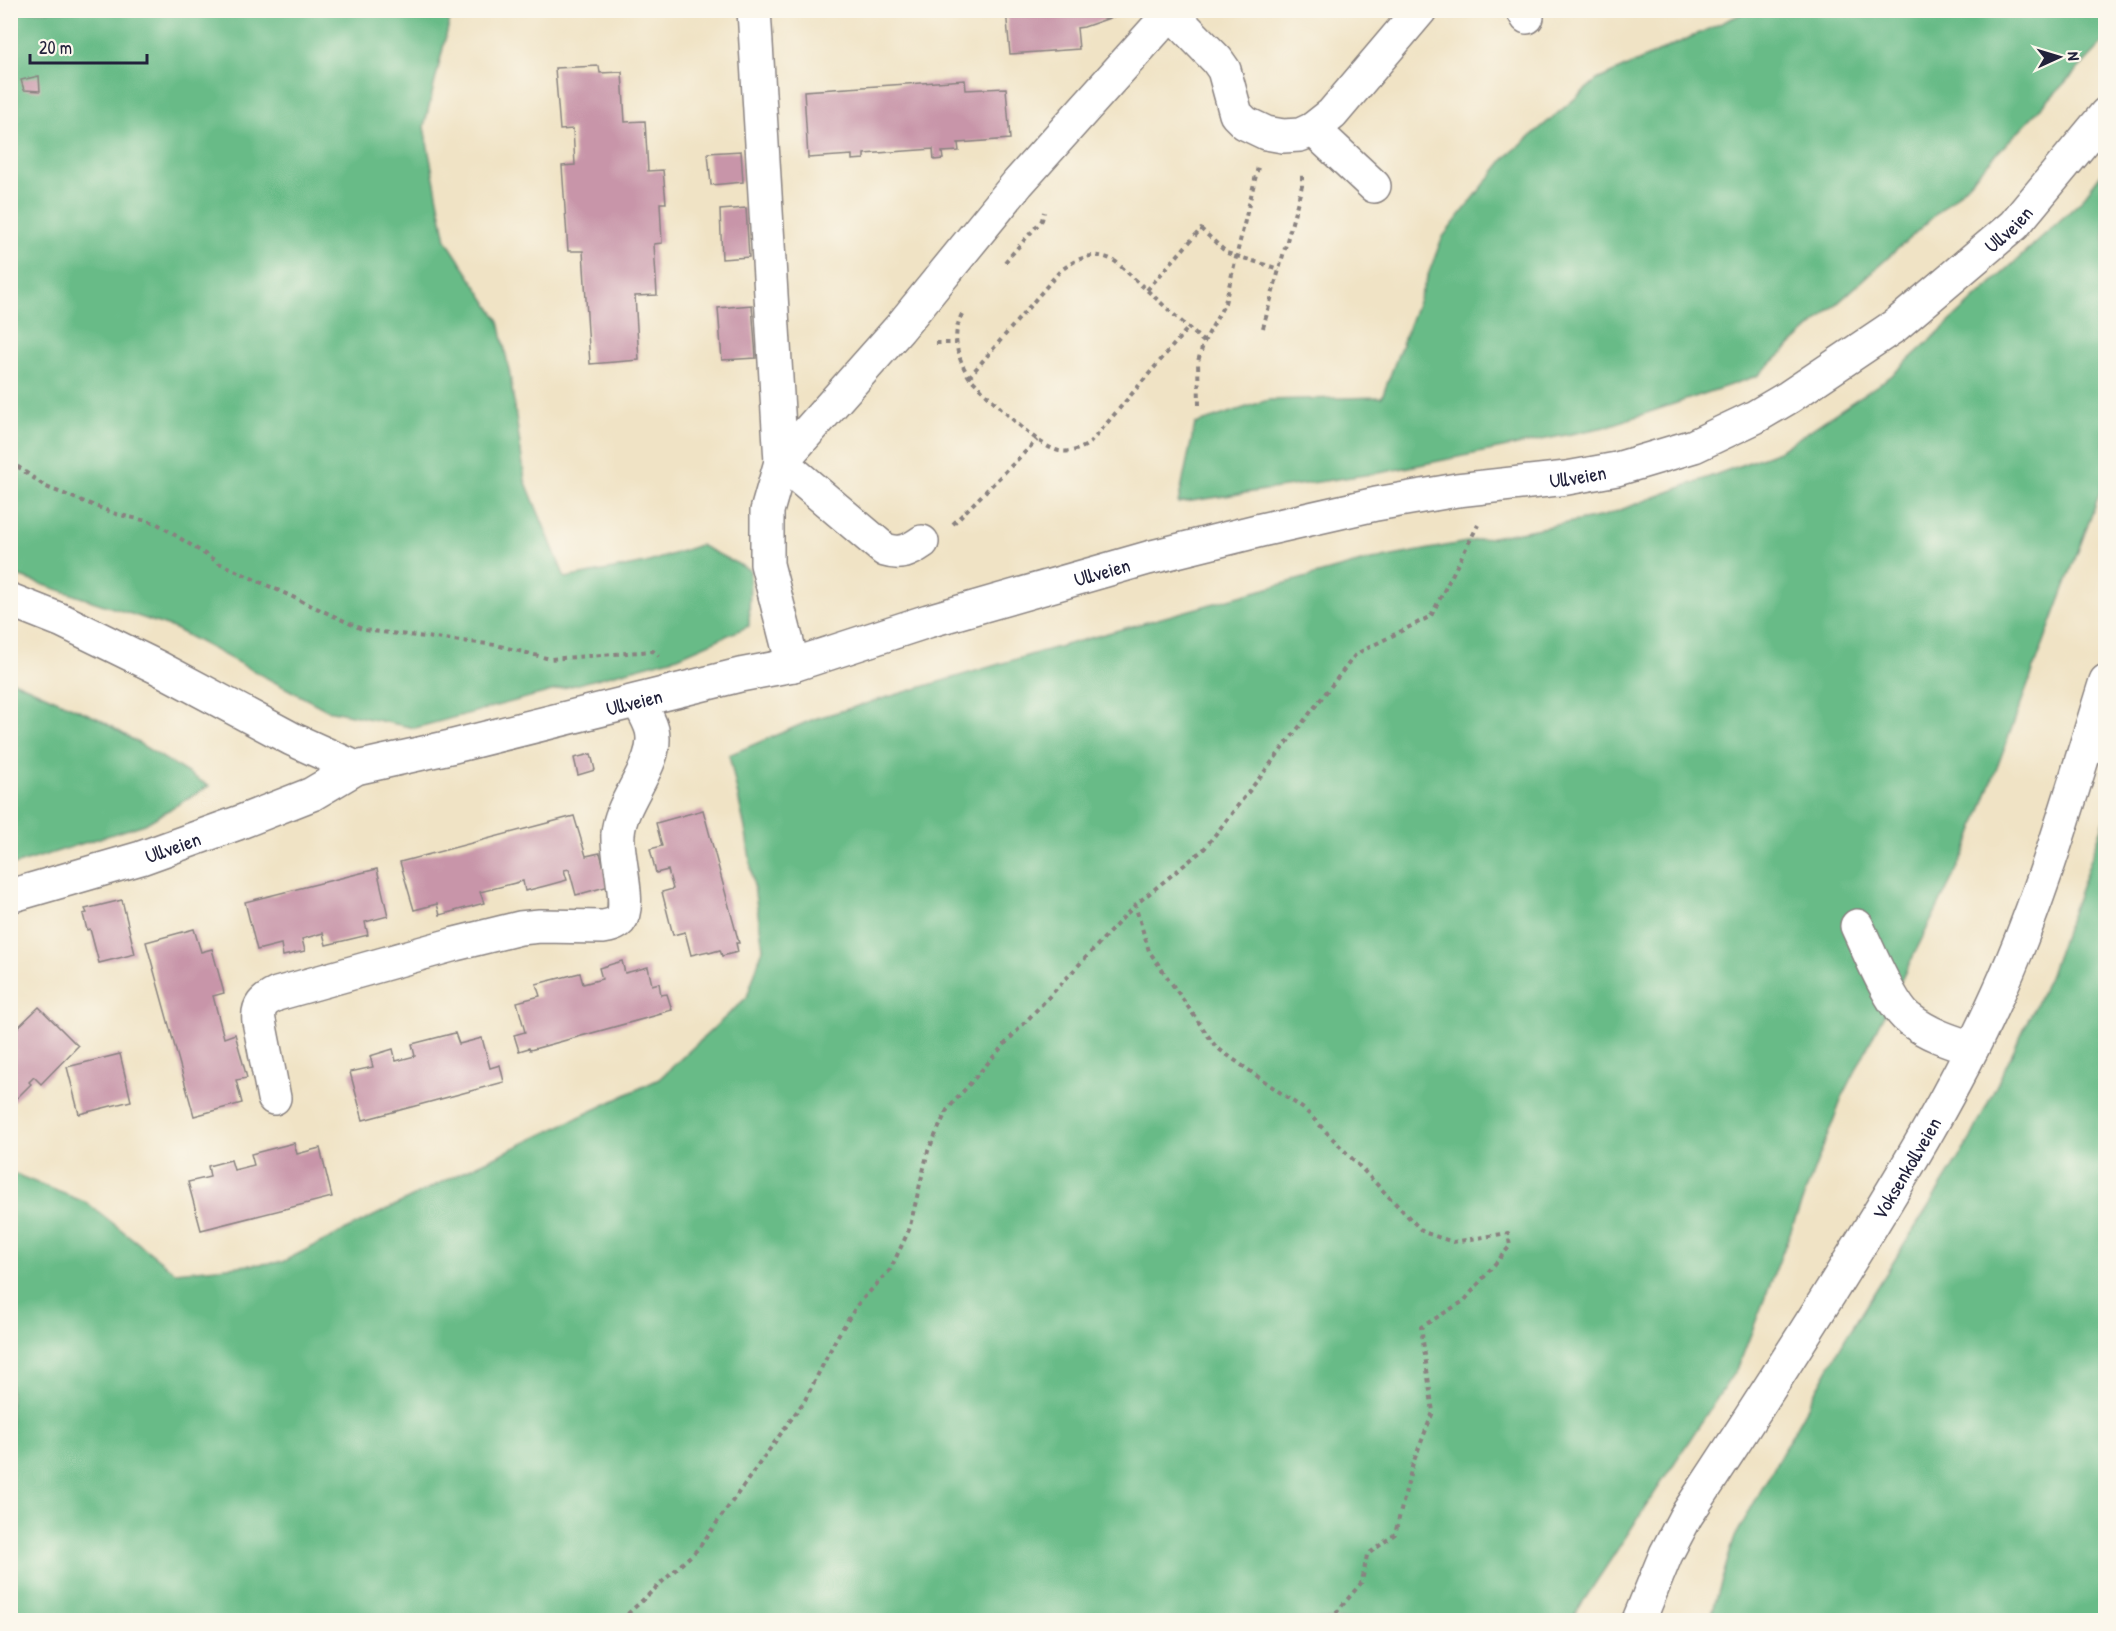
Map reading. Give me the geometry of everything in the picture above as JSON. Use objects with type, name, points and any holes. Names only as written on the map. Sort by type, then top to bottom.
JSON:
[{"type":"street","points":[[754,10],[781,462],[768,511],[767,564],[793,665]]},
{"type":"street","points":[[781,462],[899,329],[1018,183],[1172,12],[1217,60],[1228,80],[1230,99],[1236,114],[1245,123],[1266,133],[1283,136],[1304,132],[1332,114],[1420,10]]},
{"type":"street","name":"Ullveien","points":[[10,896],[141,858],[238,823],[312,794],[356,768],[740,675],[793,665],[928,621],[1159,556],[1261,530],[1376,504],[1499,484],[1567,478],[1617,469],[1665,456],[1717,436],[1790,397],[1896,325],[2014,225],[2106,114]]},
{"type":"street","points":[[1304,132],[1374,186]]},
{"type":"street","points":[[781,462],[885,550],[895,553],[908,552],[935,535]]},
{"type":"street","points":[[10,600],[63,621],[157,667],[283,734],[356,768]]},
{"type":"street","name":"Voksenkollveien","points":[[1639,1620],[1666,1554],[1686,1516],[1875,1220],[1947,1098],[1994,1005],[2041,883],[2106,681]]},
{"type":"street","points":[[274,1098],[258,1021],[258,1013],[266,999],[386,963],[520,928],[603,927],[619,921],[624,914],[625,903],[619,860],[618,830],[622,812],[649,757],[653,742],[652,731],[638,701]]},
{"type":"street","points":[[1857,926],[1874,964],[1907,1018],[1937,1036],[1972,1048]]},
{"type":"path","points":[[1200,405],[1198,361],[1204,342],[1225,303],[1258,165],[1252,126]]},
{"type":"path","points":[[1263,328],[1302,186],[1304,132]]},
{"type":"path","points":[[1003,264],[1042,220],[1044,212],[1042,207],[1018,183]]},
{"type":"path","points":[[1147,290],[1201,229],[1227,253],[1279,269]]},
{"type":"path","points":[[969,377],[1059,272],[1085,256],[1109,257],[1204,342]]},
{"type":"path","points":[[964,308],[959,320],[956,343],[962,365],[969,377],[1037,440],[1059,451],[1081,449],[1090,443],[1188,327]]},
{"type":"path","points":[[941,343],[956,343]]},
{"type":"path","points":[[935,535],[1037,440]]},
{"type":"path","points":[[10,462],[46,487],[116,514],[156,523],[219,563],[364,630],[496,645],[550,659],[653,651],[676,671],[687,688]]},
{"type":"path","points":[[621,1620],[698,1550],[805,1400],[837,1336],[858,1304],[890,1270],[909,1230],[928,1151],[947,1110],[1001,1048],[1135,905],[1204,849],[1356,654],[1431,616],[1499,484]]},
{"type":"path","points":[[1135,905],[1149,951],[1216,1047],[1305,1110],[1424,1232],[1453,1242],[1509,1233],[1510,1246],[1464,1301],[1421,1326],[1433,1413],[1413,1463],[1395,1534],[1367,1555],[1362,1582],[1330,1620]]},
{"type":"green space","points":[[1750,10],[2105,11],[2105,41],[1955,197],[1757,376],[1605,427],[1385,472],[1178,503],[1195,424],[1268,400],[1382,397],[1442,238],[1505,158],[1597,80]]},
{"type":"green space","points":[[10,11],[452,11],[424,127],[446,240],[499,321],[510,375],[525,480],[565,578],[646,563],[700,545],[750,570],[749,626],[678,657],[415,728],[327,710],[173,628],[11,574]]},
{"type":"green space","points":[[2105,169],[2105,479],[1965,853],[1842,1098],[1739,1365],[1571,1620],[11,1620],[10,1172],[87,1203],[175,1272],[282,1262],[442,1182],[659,1079],[747,997],[763,948],[746,833],[729,755],[814,719],[1040,652],[1361,562],[1604,516],[1779,451],[1891,376],[2080,202]]},
{"type":"green space","points":[[11,680],[99,719],[209,786],[145,824],[11,866]]},
{"type":"green space","points":[[2105,819],[2105,1620],[1710,1620],[1734,1539],[1845,1339],[1970,1140],[2049,977]]},
{"type":"building","points":[[1006,10],[1130,11],[1077,28],[1079,49],[1010,54]]},
{"type":"building","points":[[599,66],[600,73],[622,72],[625,122],[645,121],[648,171],[663,170],[666,203],[660,203],[662,243],[654,244],[657,295],[635,296],[639,360],[590,364],[583,251],[568,251],[562,166],[575,165],[573,129],[560,130],[555,68]]},
{"type":"building","points":[[39,76],[40,91],[24,90],[21,80]]},
{"type":"building","points":[[965,80],[966,90],[1006,88],[1010,139],[958,143],[959,151],[942,152],[943,159],[934,160],[933,149],[864,154],[864,159],[852,160],[852,155],[808,158],[804,91]]},
{"type":"building","points":[[741,151],[743,182],[711,185],[708,153]]},
{"type":"building","points":[[746,208],[749,257],[722,259],[720,210]]},
{"type":"building","points":[[752,305],[756,358],[722,360],[718,308]]},
{"type":"building","points":[[591,754],[595,770],[578,775],[574,758]]},
{"type":"building","points":[[703,810],[739,943],[736,943],[738,952],[722,956],[720,950],[691,955],[685,932],[673,935],[662,892],[673,889],[668,870],[656,873],[650,849],[662,846],[656,823]]},
{"type":"building","points":[[574,816],[586,856],[600,853],[609,886],[576,895],[569,869],[564,870],[567,880],[525,891],[523,881],[480,892],[484,903],[440,915],[437,904],[414,910],[400,862]]},
{"type":"building","points":[[377,869],[388,916],[365,922],[368,935],[326,945],[323,933],[302,939],[305,951],[283,956],[281,944],[257,950],[245,902]]},
{"type":"building","points":[[122,900],[135,954],[99,963],[90,929],[87,930],[83,914],[87,913],[85,909]]},
{"type":"building","points":[[194,929],[201,952],[212,949],[224,993],[213,996],[224,1038],[235,1034],[247,1078],[236,1080],[242,1103],[194,1116],[146,942]]},
{"type":"building","points":[[622,961],[625,973],[648,967],[652,985],[659,983],[661,995],[667,994],[672,1010],[530,1050],[529,1048],[519,1051],[514,1035],[525,1032],[517,1002],[540,996],[536,984],[580,973],[583,984],[602,979],[599,968]]},
{"type":"building","points":[[39,1007],[78,1046],[41,1084],[34,1077],[29,1082],[31,1084],[10,1105],[10,1035]]},
{"type":"building","points":[[455,1033],[459,1044],[482,1038],[490,1068],[500,1065],[504,1082],[363,1120],[350,1072],[373,1067],[370,1056],[393,1049],[396,1061],[415,1056],[412,1044]]},
{"type":"building","points":[[120,1054],[131,1101],[79,1114],[67,1067]]},
{"type":"building","points":[[294,1143],[297,1154],[320,1148],[332,1197],[201,1230],[188,1182],[210,1177],[208,1166],[231,1160],[234,1170],[254,1165],[251,1154]]}]
